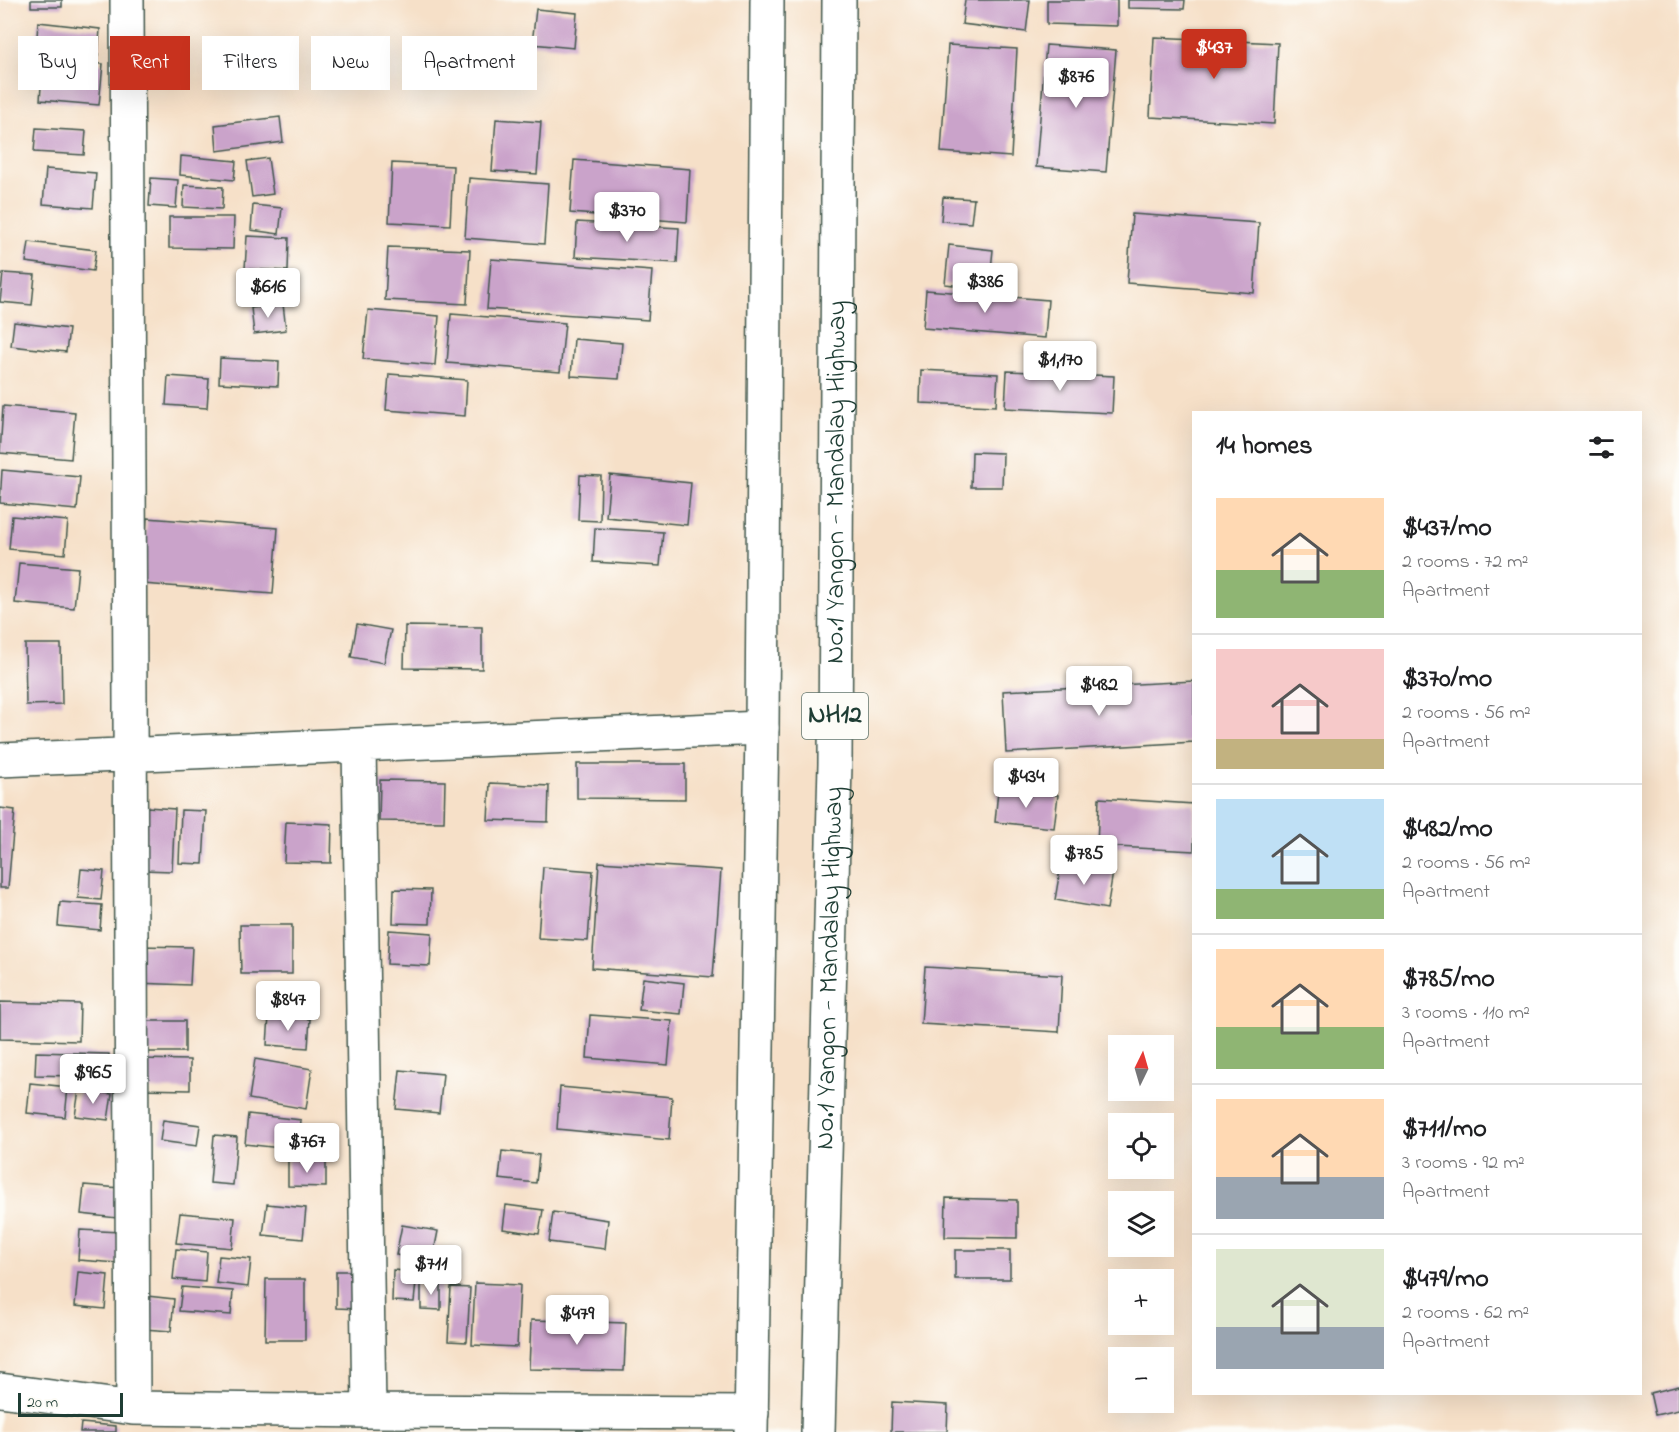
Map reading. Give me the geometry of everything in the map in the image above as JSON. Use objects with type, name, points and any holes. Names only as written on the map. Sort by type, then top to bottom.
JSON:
[{"type":"main road","points":[[127,0],[133,1408]]},
{"type":"main road","name":"NH12","points":[[751,1422],[762,728],[767,0]]},
{"type":"main road","name":"No.1 Yangon - Mandalay Highway","points":[[818,1432],[835,764],[839,0]]},
{"type":"main road","points":[[0,760],[762,728]]},
{"type":"main road","points":[[359,745],[369,1411]]},
{"type":"main road","points":[[0,1390],[133,1408],[369,1411],[751,1422]]},
{"type":"building","points":[[31,0],[62,0],[62,7],[31,7]]},
{"type":"building","points":[[965,0],[1030,0],[1026,32],[962,24]]},
{"type":"building","points":[[1047,0],[1117,0],[1117,26],[1047,24]]},
{"type":"building","points":[[1128,0],[1185,0],[1184,9],[1128,8]]},
{"type":"building","points":[[536,9],[577,13],[574,48],[537,44],[537,36],[533,36]]},
{"type":"building","points":[[38,22],[100,29],[98,56],[98,36],[37,36]]},
{"type":"building","points":[[1154,37],[1278,43],[1274,124],[1150,117]]},
{"type":"building","points":[[948,45],[1017,49],[1011,157],[941,152]]},
{"type":"building","points":[[1046,45],[1116,50],[1106,172],[1036,167]]},
{"type":"building","points":[[98,64],[103,64],[99,105],[40,100],[41,90],[98,90]]},
{"type":"building","points":[[280,117],[283,142],[217,151],[215,125]]},
{"type":"building","points":[[496,119],[541,122],[537,174],[492,171]]},
{"type":"building","points":[[36,128],[86,131],[84,155],[34,152]]},
{"type":"building","points":[[181,156],[236,161],[234,180],[180,175]]},
{"type":"building","points":[[268,158],[273,194],[252,197],[247,161]]},
{"type":"building","points":[[574,160],[690,169],[687,222],[570,213]]},
{"type":"building","points":[[392,163],[453,166],[450,225],[389,222]]},
{"type":"building","points":[[46,169],[96,173],[93,208],[43,204]]},
{"type":"building","points":[[151,178],[178,180],[176,208],[149,206]]},
{"type":"building","points":[[469,178],[548,184],[544,244],[465,238]]},
{"type":"building","points":[[184,185],[223,187],[222,209],[183,207]]},
{"type":"building","points":[[943,197],[974,199],[971,223],[941,221]]},
{"type":"building","points":[[253,205],[282,208],[279,234],[251,230]]},
{"type":"building","points":[[1132,214],[1259,223],[1254,293],[1127,283]]},
{"type":"building","points":[[169,217],[234,217],[233,249],[169,248]]},
{"type":"building","points":[[577,222],[679,228],[677,263],[575,257]]},
{"type":"building","points":[[247,236],[289,238],[288,271],[245,269]]},
{"type":"building","points":[[29,242],[96,250],[93,271],[26,262]]},
{"type":"building","points":[[949,245],[993,250],[989,289],[945,284]]},
{"type":"building","points":[[388,247],[470,250],[467,304],[385,300]]},
{"type":"building","points":[[491,259],[652,271],[648,320],[487,309]]},
{"type":"building","points":[[3,273],[35,275],[32,305],[0,302]]},
{"type":"building","points":[[926,290],[1048,300],[1045,338],[923,328]]},
{"type":"building","points":[[283,304],[286,330],[254,334],[251,308]]},
{"type":"building","points":[[368,310],[439,316],[435,365],[363,359]]},
{"type":"building","points":[[451,314],[565,323],[560,372],[447,363]]},
{"type":"building","points":[[14,322],[69,329],[66,352],[11,346]]},
{"type":"building","points":[[574,339],[622,343],[619,379],[571,376]]},
{"type":"building","points":[[220,358],[279,361],[278,386],[219,383]]},
{"type":"building","points":[[921,370],[998,374],[996,406],[920,403]]},
{"type":"building","points":[[1007,371],[1114,376],[1112,413],[1005,408]]},
{"type":"building","points":[[389,374],[467,380],[465,416],[386,410]]},
{"type":"building","points":[[168,376],[209,379],[207,408],[166,405]]},
{"type":"building","points":[[3,406],[75,412],[71,459],[0,453]]},
{"type":"building","points":[[972,452],[1003,453],[1002,487],[971,487]]},
{"type":"building","points":[[2,470],[80,477],[77,510],[0,503]]},
{"type":"building","points":[[580,475],[601,476],[600,521],[578,520]]},
{"type":"building","points":[[610,475],[691,483],[687,525],[606,517]]},
{"type":"building","points":[[12,516],[68,521],[65,554],[9,549]]},
{"type":"building","points":[[147,518],[278,528],[273,594],[143,584]]},
{"type":"building","points":[[595,528],[663,532],[660,566],[593,562]]},
{"type":"building","points":[[19,563],[78,568],[74,608],[15,603]]},
{"type":"building","points":[[357,624],[391,630],[384,663],[351,657]]},
{"type":"building","points":[[405,626],[482,627],[482,669],[404,668]]},
{"type":"building","points":[[25,644],[61,644],[62,704],[26,705]]},
{"type":"building","points":[[1192,681],[1192,742],[1006,753],[1003,691]]},
{"type":"building","points":[[577,764],[685,764],[685,799],[577,798]]},
{"type":"building","points":[[380,780],[445,781],[444,822],[379,821]]},
{"type":"building","points":[[490,783],[549,786],[548,822],[488,820]]},
{"type":"building","points":[[998,790],[1058,795],[1054,828],[995,822]]},
{"type":"building","points":[[1099,798],[1192,804],[1192,851],[1097,846]]},
{"type":"building","points":[[147,807],[175,809],[172,871],[143,870]]},
{"type":"building","points":[[0,808],[15,810],[8,888],[0,888]]},
{"type":"building","points":[[181,810],[206,811],[203,864],[179,863]]},
{"type":"building","points":[[286,822],[332,824],[331,863],[284,862]]},
{"type":"building","points":[[599,862],[721,870],[713,977],[592,968]]},
{"type":"building","points":[[1061,864],[1113,872],[1107,909],[1055,900]]},
{"type":"building","points":[[543,867],[593,871],[588,941],[538,938]]},
{"type":"building","points":[[81,869],[104,871],[101,900],[78,898]]},
{"type":"building","points":[[394,889],[431,890],[430,924],[393,923]]},
{"type":"building","points":[[60,902],[102,905],[100,930],[58,926]]},
{"type":"building","points":[[240,925],[292,925],[292,974],[241,974]]},
{"type":"building","points":[[389,930],[432,933],[430,966],[387,964]]},
{"type":"building","points":[[137,946],[192,947],[190,985],[135,983]]},
{"type":"building","points":[[925,967],[1062,975],[1059,1032],[921,1024]]},
{"type":"building","points":[[643,978],[684,983],[681,1014],[639,1010]]},
{"type":"building","points":[[0,1002],[80,1004],[79,1041],[0,1039]]},
{"type":"building","points":[[590,1015],[672,1021],[668,1065],[587,1058]]},
{"type":"building","points":[[269,1016],[310,1019],[308,1048],[267,1045]]},
{"type":"building","points":[[136,1021],[185,1021],[185,1052],[136,1052]]},
{"type":"building","points":[[36,1052],[109,1054],[109,1077],[35,1075]]},
{"type":"building","points":[[137,1059],[190,1060],[190,1090],[137,1089]]},
{"type":"building","points":[[255,1059],[312,1069],[306,1109],[249,1099]]},
{"type":"building","points":[[400,1070],[443,1074],[439,1113],[396,1109]]},
{"type":"building","points":[[30,1083],[68,1087],[65,1117],[27,1113]]},
{"type":"building","points":[[560,1087],[672,1097],[669,1140],[557,1129]]},
{"type":"building","points":[[79,1090],[112,1094],[108,1120],[75,1116]]},
{"type":"building","points":[[248,1114],[301,1120],[298,1150],[245,1144]]},
{"type":"building","points":[[163,1120],[200,1125],[197,1146],[160,1141]]},
{"type":"building","points":[[214,1135],[237,1137],[233,1185],[210,1183]]},
{"type":"building","points":[[502,1151],[539,1155],[536,1183],[499,1179]]},
{"type":"building","points":[[288,1160],[326,1161],[326,1187],[288,1186]]},
{"type":"building","points":[[84,1185],[120,1188],[117,1218],[81,1214]]},
{"type":"building","points":[[946,1198],[1017,1200],[1017,1238],[945,1237]]},
{"type":"building","points":[[267,1204],[306,1208],[303,1239],[263,1235]]},
{"type":"building","points":[[506,1205],[543,1210],[539,1234],[503,1229]]},
{"type":"building","points":[[553,1212],[608,1220],[605,1249],[549,1242]]},
{"type":"building","points":[[180,1213],[235,1218],[232,1248],[176,1243]]},
{"type":"building","points":[[402,1225],[438,1231],[432,1262],[396,1255]]},
{"type":"building","points":[[80,1230],[120,1232],[118,1263],[78,1260]]},
{"type":"building","points":[[176,1249],[207,1252],[205,1282],[173,1279]]},
{"type":"building","points":[[955,1250],[1010,1250],[1010,1279],[955,1279]]},
{"type":"building","points":[[219,1256],[251,1259],[248,1287],[216,1283]]},
{"type":"building","points":[[393,1270],[417,1272],[414,1302],[392,1301]]},
{"type":"building","points":[[336,1271],[360,1271],[360,1309],[336,1308]]},
{"type":"building","points":[[78,1272],[108,1275],[105,1309],[75,1306]]},
{"type":"building","points":[[266,1279],[305,1279],[305,1340],[265,1340]]},
{"type":"building","points":[[421,1283],[441,1283],[441,1310],[421,1309]]},
{"type":"building","points":[[475,1283],[520,1285],[517,1347],[472,1345]]},
{"type":"building","points":[[182,1287],[233,1291],[231,1315],[179,1311]]},
{"type":"building","points":[[451,1287],[470,1288],[467,1342],[448,1341]]},
{"type":"building","points":[[147,1296],[174,1299],[171,1331],[144,1329]]},
{"type":"building","points":[[531,1320],[626,1323],[624,1371],[529,1369]]},
{"type":"building","points":[[1679,1386],[1679,1410],[1655,1415],[1650,1393]]},
{"type":"building","points":[[892,1402],[948,1405],[947,1432],[891,1432]]},
{"type":"building","points":[[81,1423],[116,1426],[116,1432],[80,1432]]}]
